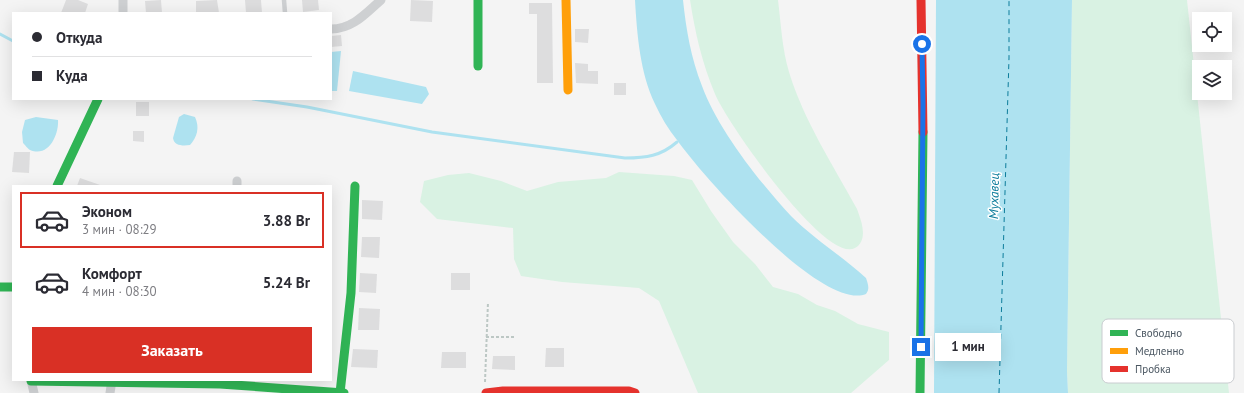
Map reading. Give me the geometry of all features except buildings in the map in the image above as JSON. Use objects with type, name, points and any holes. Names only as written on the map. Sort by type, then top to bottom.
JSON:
[{"type":"street","points":[[123,0],[123,12]]},
{"type":"street","points":[[332,29],[338,29],[356,23],[381,0]]},
{"type":"street","points":[[478,0],[478,66]]},
{"type":"street","points":[[566,0],[568,90]]},
{"type":"street","points":[[920,393],[923,111],[921,0]]},
{"type":"street","points":[[57,185],[98,100]]},
{"type":"street","points":[[340,393],[351,294],[355,186]]},
{"type":"street","points":[[0,287],[12,288]]},
{"type":"street","points":[[34,393],[31,381],[111,381],[344,393]]},
{"type":"street","points":[[110,393],[111,381]]},
{"type":"street","points":[[485,389],[503,391],[555,392],[629,391],[635,393]]},
{"type":"lane","points":[[284,0],[285,12]]},
{"type":"path","points":[[485,389],[488,302]]},
{"type":"path","points":[[486,337],[516,337]]},
{"type":"green space","points":[[690,0],[778,0],[785,54],[795,90],[811,125],[857,209],[863,235],[862,240],[855,248],[841,247],[822,234],[800,213],[756,159],[737,132],[715,94],[706,71],[694,24]]},
{"type":"green space","points":[[1072,0],[1187,0],[1193,60],[1192,60],[1192,100],[1198,100],[1221,319],[1102,319],[1102,383],[1228,383],[1229,393],[1068,393],[1067,371]]},
{"type":"green space","points":[[619,172],[674,176],[692,180],[711,211],[733,242],[755,264],[773,287],[798,294],[817,305],[835,311],[858,324],[889,332],[889,360],[851,393],[698,393],[659,301],[639,288],[562,282],[521,276],[514,259],[513,228],[437,219],[420,202],[424,181],[448,175],[469,173],[501,181],[527,191],[558,182],[606,178]]},
{"type":"water","points":[[635,0],[683,0],[690,43],[698,75],[709,102],[729,137],[766,188],[791,216],[866,278],[868,288],[866,294],[846,294],[821,282],[793,262],[736,208],[710,181],[690,157],[665,123],[650,92],[640,53]]},
{"type":"water","name":"Мухавец","points":[[936,0],[1072,0],[1067,371],[1068,393],[934,393]]},
{"type":"water","points":[[341,51],[337,91],[332,91],[332,52]]},
{"type":"water","points":[[353,71],[426,87],[429,94],[422,104],[349,91]]},
{"type":"water","points":[[184,114],[195,117],[197,121],[196,136],[190,145],[177,144],[173,138],[179,117]]},
{"type":"water","points":[[36,117],[58,120],[57,132],[52,143],[43,151],[37,152],[30,150],[23,143],[22,132],[25,120]]},
{"type":"waterway","points":[[0,34],[12,40]]},
{"type":"waterway","points":[[260,100],[307,107],[432,132],[625,158],[653,155],[671,147],[677,142]]},
{"type":"ferry route","points":[[999,393],[1009,58],[1009,0]]},
{"type":"traffic: fast","points":[[478,0],[478,66]]},
{"type":"traffic: fast","points":[[57,185],[98,100]]},
{"type":"traffic: fast","points":[[920,393],[923,132]]},
{"type":"traffic: fast","points":[[340,393],[351,293],[355,186]]},
{"type":"traffic: fast","points":[[0,287],[12,287]]},
{"type":"traffic: fast","points":[[31,381],[220,384],[344,393]]},
{"type":"traffic: slow","points":[[566,0],[568,90]]},
{"type":"traffic: jam","points":[[921,0],[923,132]]},
{"type":"traffic: jam","points":[[486,393],[503,391],[629,391],[635,393]]},
{"type":"route","points":[[921,347],[922,44]]}]
